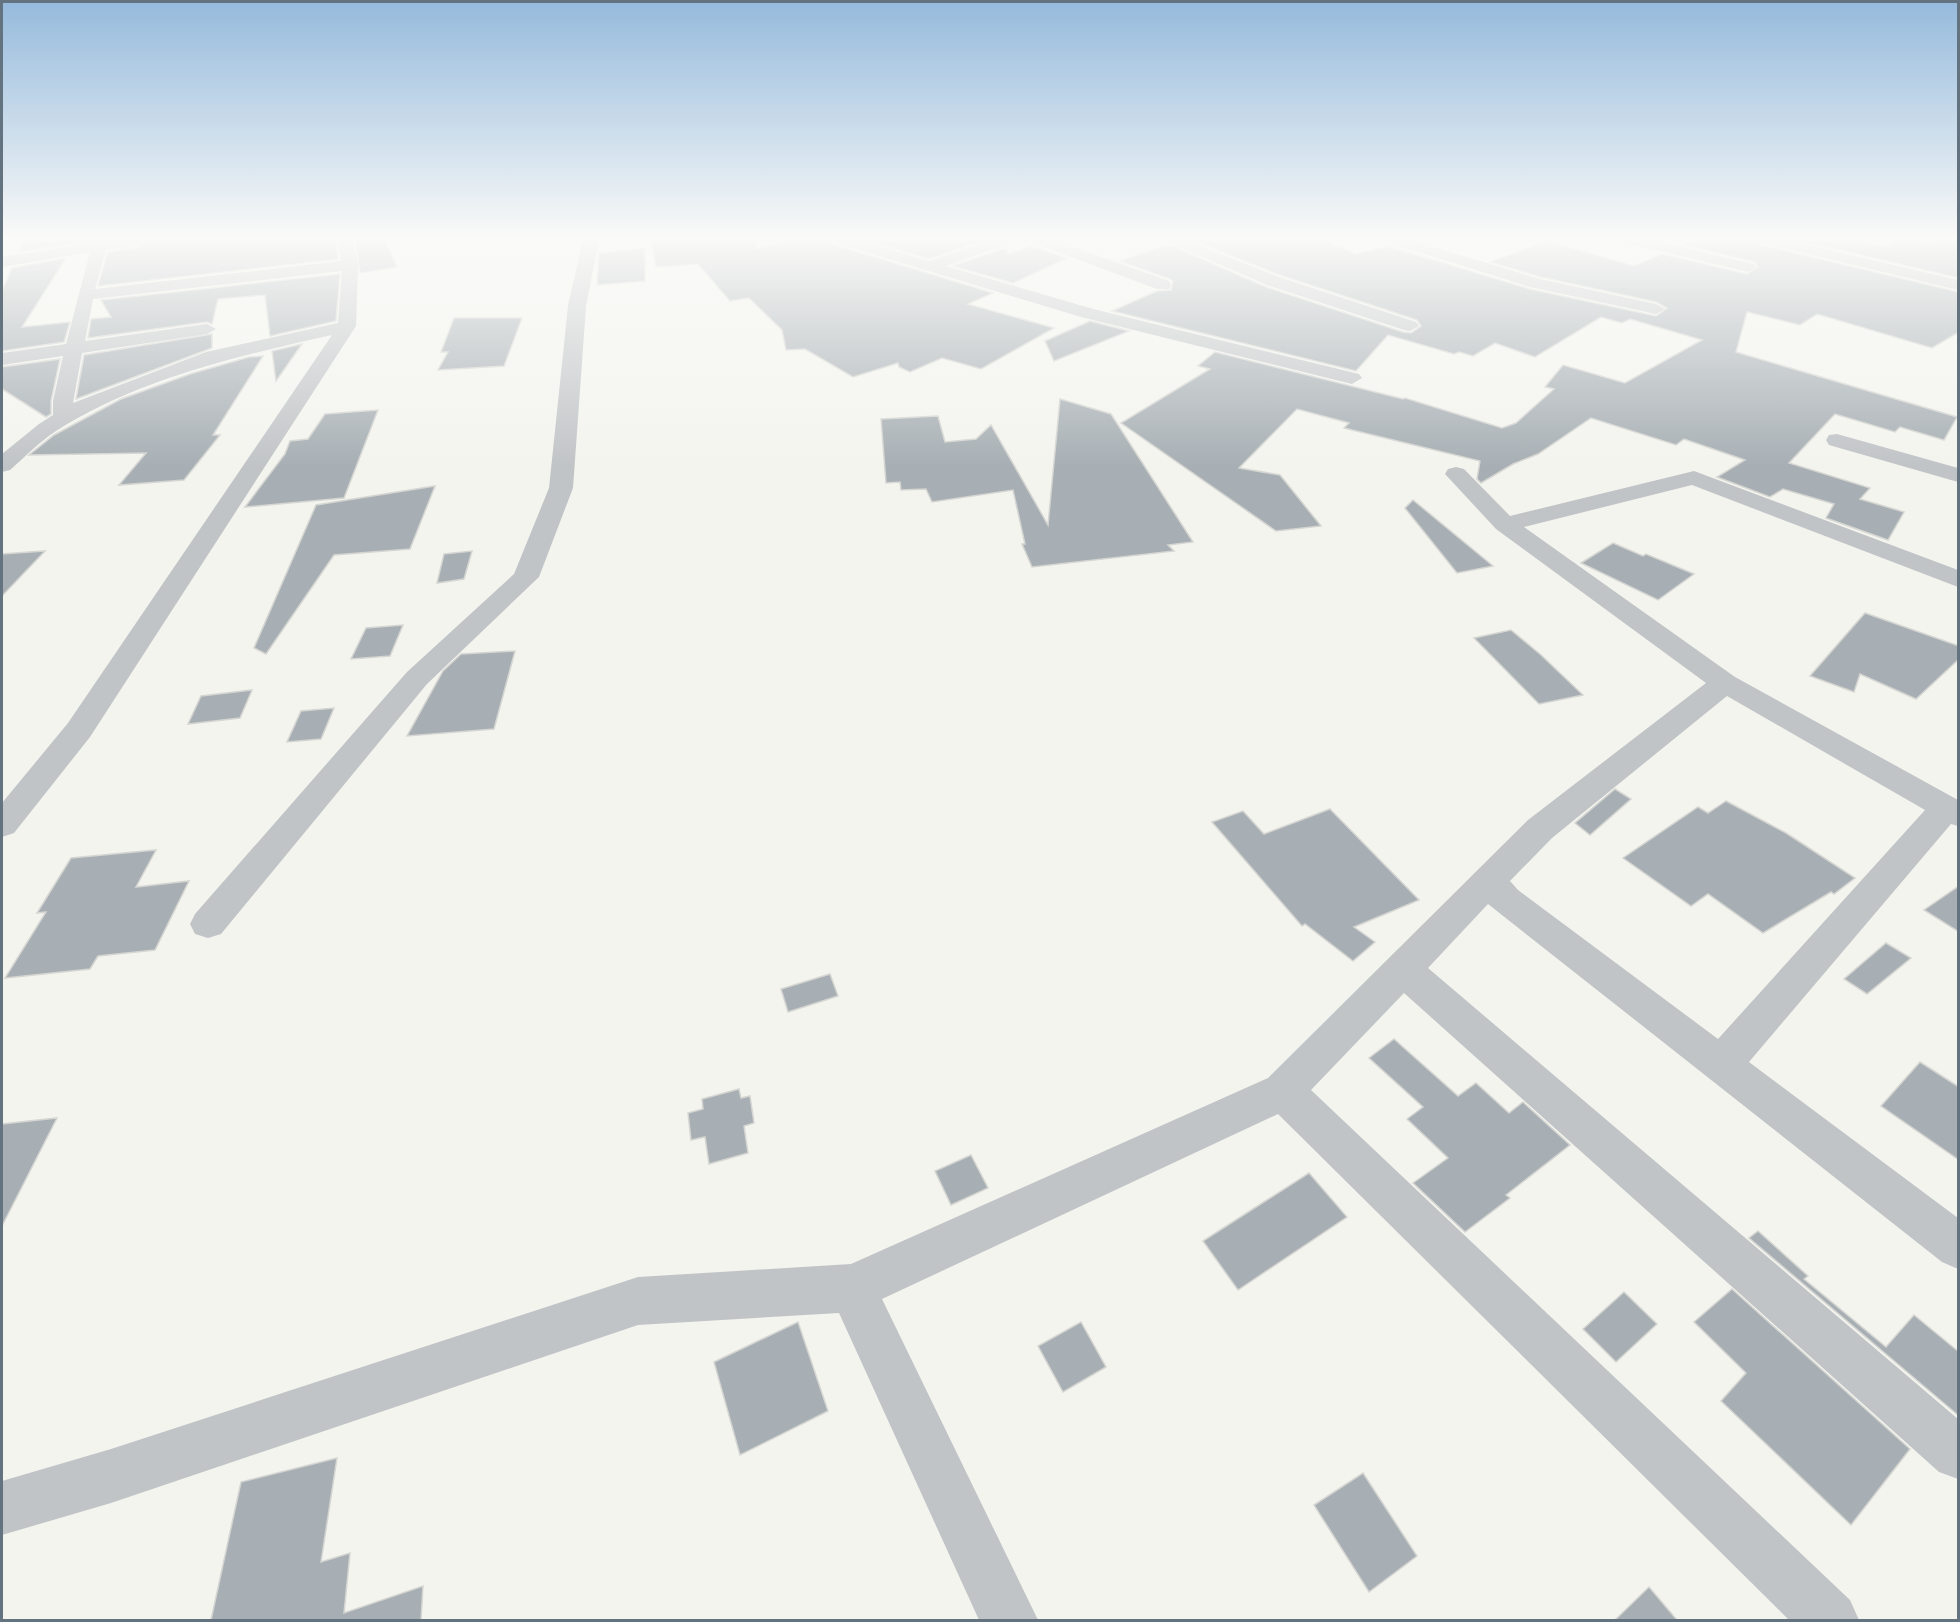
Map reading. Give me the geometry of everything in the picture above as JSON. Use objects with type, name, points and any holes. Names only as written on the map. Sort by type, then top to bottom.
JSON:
[{"type":"street","points":[[55,423],[63,401],[80,316]]},
{"type":"street","points":[[2,825],[79,730],[347,326],[348,316]]},
{"type":"street","points":[[208,924],[417,678],[526,577],[561,489],[576,316]]},
{"type":"street","points":[[1098,316],[1352,378]]},
{"type":"street","points":[[1379,316],[1410,326]]},
{"type":"street","points":[[2,465],[55,423],[87,404],[213,356],[347,326]]},
{"type":"street","points":[[2,359],[207,329]]},
{"type":"street","points":[[13,432],[55,423]]},
{"type":"street","points":[[1837,440],[1959,475]]},
{"type":"street","points":[[1456,474],[1505,524],[1725,683],[1952,810],[1721,1065]]},
{"type":"street","points":[[1505,524],[1694,478],[1959,579]]},
{"type":"street","points":[[2,1508],[111,1476],[638,1301],[852,1288],[1283,1091],[1540,829],[1725,683]]},
{"type":"street","points":[[1489,881],[1504,900],[1959,1246]]},
{"type":"street","points":[[1403,969],[1959,1453]]},
{"type":"street","points":[[1283,1091],[1830,1620]]},
{"type":"street","points":[[852,1288],[1010,1620]]},
{"type":"building","points":[[2,316],[29,316],[22,327],[70,322],[64,342],[2,351]]},
{"type":"building","points":[[214,316],[212,324],[207,322],[88,338],[91,319]]},
{"type":"building","points":[[268,316],[336,316],[336,321],[270,336]]},
{"type":"building","points":[[767,316],[1010,316],[1054,328],[981,369],[942,358],[910,372],[899,367],[898,363],[853,377],[805,349],[786,350],[782,330]]},
{"type":"building","points":[[1131,316],[1353,316],[1411,333],[1421,326],[1417,320],[1404,316],[1746,316],[1736,352],[1957,417],[1944,440],[1900,427],[1895,432],[1835,414],[1789,463],[1870,488],[1860,499],[1904,512],[1888,540],[1826,518],[1834,504],[1783,489],[1770,497],[1717,477],[1745,460],[1684,439],[1676,445],[1591,418],[1538,454],[1513,464],[1481,483],[1477,479],[1480,461],[1344,428],[1349,423],[1297,409],[1239,468],[1280,475],[1321,526],[1276,531],[1121,423],[1210,369],[1198,366],[1215,352],[1405,398],[1502,428],[1516,423],[1554,389],[1545,387],[1563,365],[1625,383],[1702,340],[1630,319],[1622,323],[1601,317],[1535,357],[1495,343],[1473,356],[1459,352],[1454,354],[1388,335],[1356,371]]},
{"type":"building","points":[[1762,316],[1814,316],[1800,325]]},
{"type":"building","points":[[1823,316],[1959,316],[1959,332],[1932,348]]},
{"type":"building","points":[[454,318],[522,318],[504,366],[438,370],[448,352],[441,352]]},
{"type":"building","points":[[1090,321],[1129,331],[1054,361],[1045,341]]},
{"type":"building","points":[[212,334],[212,348],[76,399],[84,355]]},
{"type":"building","points":[[302,344],[276,381],[272,351]]},
{"type":"building","points":[[263,356],[213,435],[220,435],[184,480],[119,485],[146,453],[29,455],[54,435],[121,399],[190,374],[249,357]]},
{"type":"building","points":[[60,359],[51,401],[51,414],[46,417],[2,389],[2,367]]},
{"type":"building","points":[[1060,399],[1111,414],[1193,542],[1168,545],[1174,551],[1032,567],[1022,544],[1025,544],[1013,490],[932,502],[926,489],[901,490],[900,482],[886,483],[881,419],[938,416],[945,442],[976,439],[991,425],[1048,525]]},
{"type":"building","points":[[378,410],[344,498],[245,507],[285,454],[290,441],[308,439],[325,414]]},
{"type":"building","points":[[435,486],[410,549],[334,555],[266,654],[254,648],[316,505]]},
{"type":"building","points":[[1413,500],[1493,566],[1457,573],[1405,508]]},
{"type":"building","points":[[1613,543],[1694,574],[1658,600],[1581,563]]},
{"type":"building","points":[[45,551],[2,596],[2,554]]},
{"type":"building","points":[[472,551],[464,579],[437,583],[444,554]]},
{"type":"building","points":[[1865,613],[1959,646],[1959,659],[1916,699],[1860,674],[1854,692],[1810,676]]},
{"type":"building","points":[[403,625],[390,656],[351,659],[366,628]]},
{"type":"building","points":[[1511,630],[1583,695],[1539,704],[1474,638]]},
{"type":"building","points":[[515,651],[494,729],[407,736],[443,671],[461,654]]},
{"type":"building","points":[[252,690],[240,718],[188,724],[201,696]]},
{"type":"building","points":[[334,708],[321,739],[287,742],[301,711]]},
{"type":"building","points":[[1615,789],[1631,799],[1590,835],[1575,823]]},
{"type":"building","points":[[1726,801],[1786,833],[1855,878],[1834,894],[1831,892],[1763,933],[1708,894],[1691,906],[1623,858],[1698,807],[1708,813]]},
{"type":"building","points":[[1330,809],[1419,900],[1354,927],[1375,942],[1353,961],[1305,924],[1302,926],[1212,822],[1243,811],[1264,834]]},
{"type":"building","points":[[156,850],[136,887],[189,881],[155,950],[98,956],[90,969],[5,978],[46,912],[37,913],[71,858]]},
{"type":"building","points":[[1959,886],[1959,932],[1924,910]]},
{"type":"building","points":[[1886,943],[1911,958],[1867,994],[1844,979]]},
{"type":"building","points":[[830,974],[838,996],[788,1012],[781,989]]},
{"type":"building","points":[[1394,1039],[1458,1096],[1476,1083],[1509,1113],[1523,1102],[1570,1145],[1506,1195],[1510,1198],[1465,1232],[1413,1183],[1448,1158],[1407,1119],[1423,1107],[1369,1058]]},
{"type":"building","points":[[1920,1062],[1959,1087],[1959,1160],[1881,1106]]},
{"type":"building","points":[[739,1089],[741,1098],[750,1096],[754,1123],[744,1126],[748,1153],[709,1164],[705,1137],[691,1140],[688,1113],[703,1109],[702,1099]]},
{"type":"building","points":[[57,1118],[2,1226],[2,1124]]},
{"type":"building","points":[[971,1155],[988,1188],[951,1205],[935,1171]]},
{"type":"building","points":[[1309,1173],[1347,1217],[1238,1290],[1203,1241]]},
{"type":"building","points":[[1758,1231],[1808,1276],[1804,1279],[1886,1347],[1914,1315],[1959,1352],[1959,1416],[1749,1238]]},
{"type":"building","points":[[1732,1289],[1910,1449],[1851,1525],[1721,1401],[1746,1373],[1694,1322]]},
{"type":"building","points":[[1624,1292],[1657,1324],[1616,1362],[1583,1329]]},
{"type":"building","points":[[798,1322],[828,1411],[740,1455],[714,1362]]},
{"type":"building","points":[[1081,1322],[1106,1367],[1063,1392],[1038,1346]]},
{"type":"building","points":[[337,1458],[321,1562],[350,1553],[344,1613],[423,1586],[421,1620],[211,1620],[241,1482]]},
{"type":"building","points":[[1363,1473],[1417,1556],[1369,1592],[1314,1505]]},
{"type":"building","points":[[1649,1587],[1677,1620],[1615,1620]]}]
